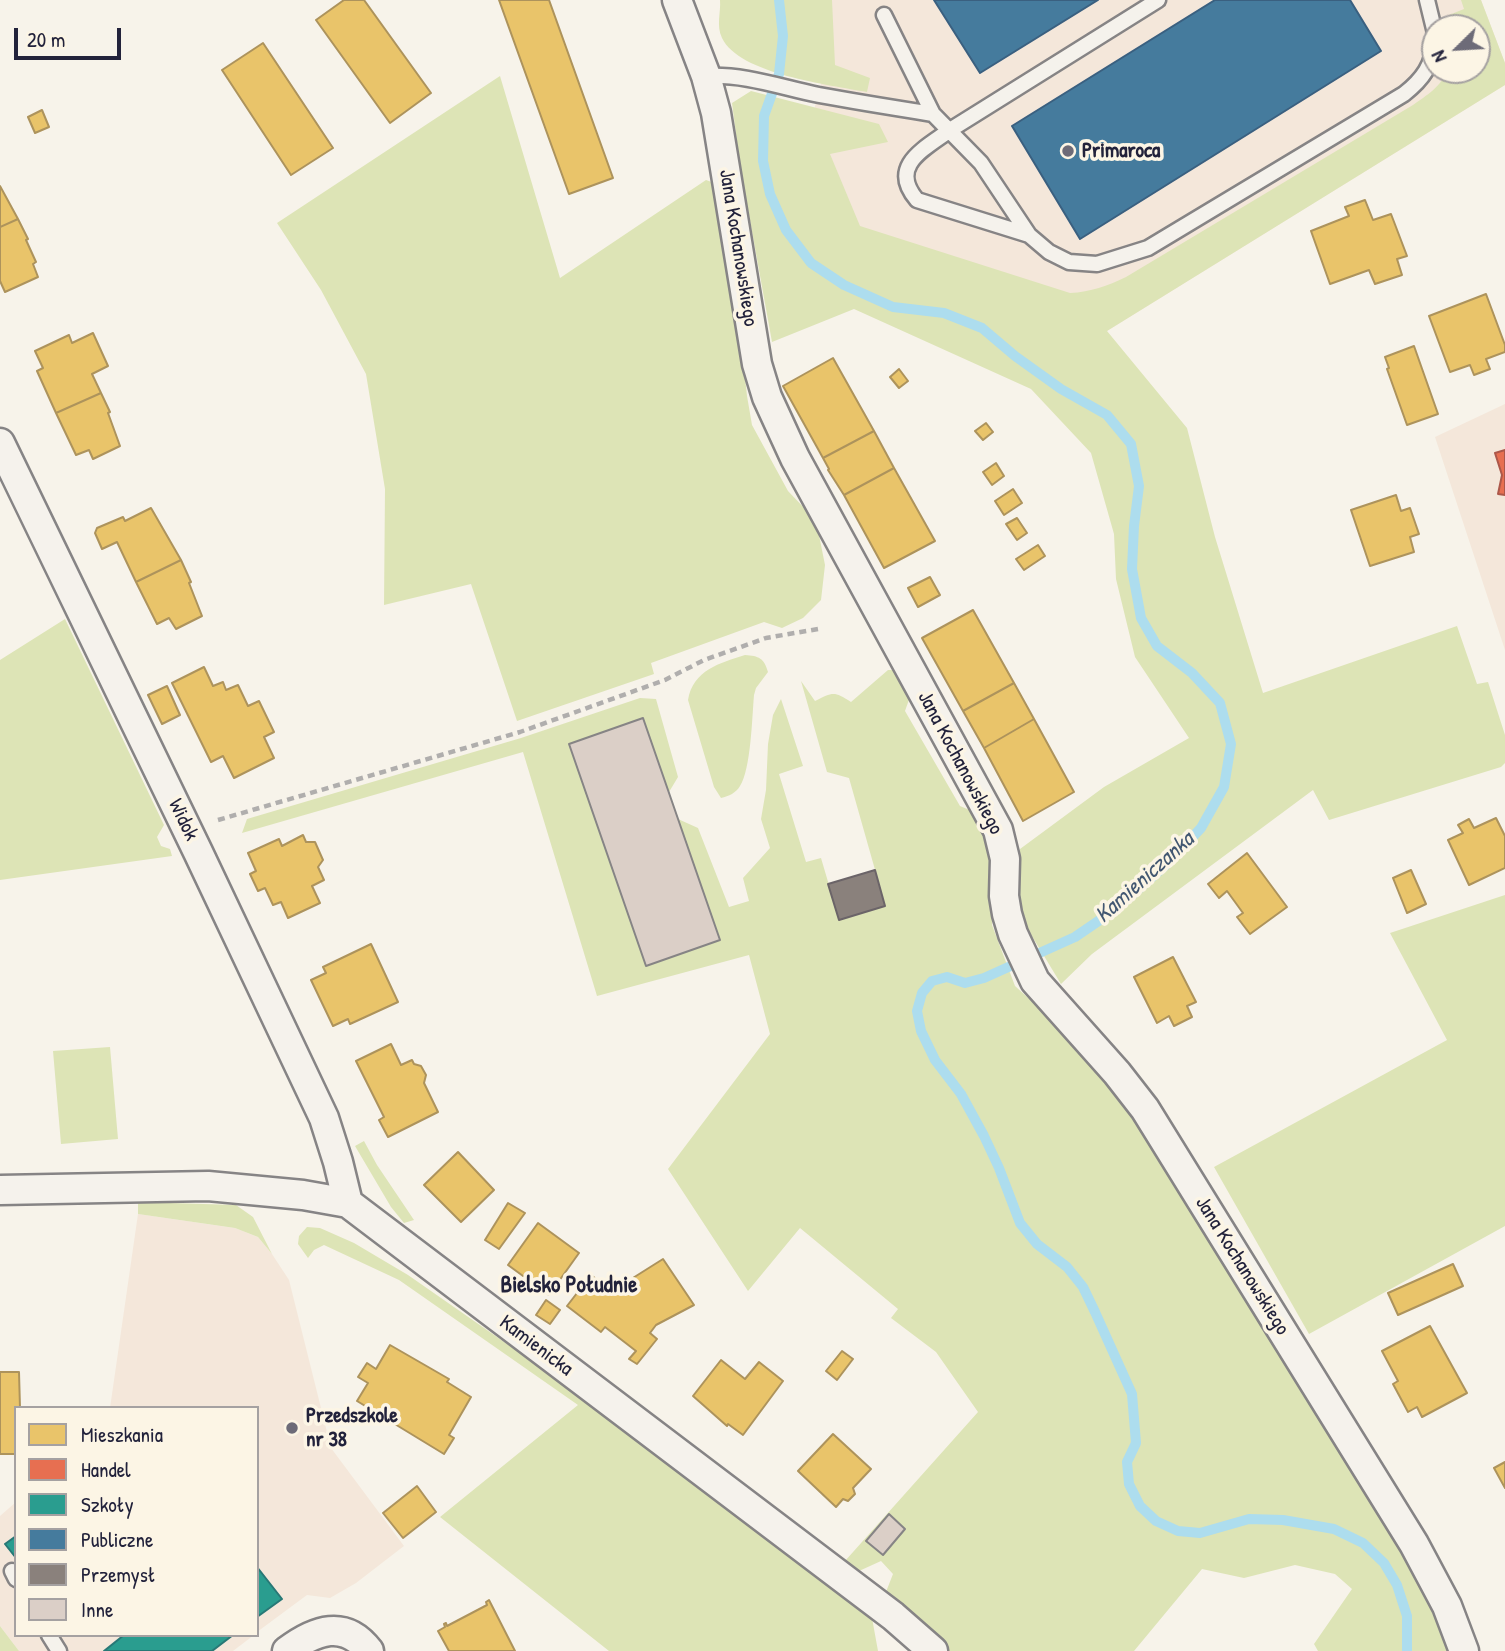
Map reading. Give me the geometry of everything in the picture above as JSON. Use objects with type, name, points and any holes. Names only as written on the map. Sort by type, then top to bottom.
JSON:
[{"type":"street","name":"Jana Kochanowskiego","points":[[677,0],[706,76],[716,113],[753,343],[767,397],[795,458],[998,830],[1005,859],[1004,896],[1013,934],[1035,981],[1117,1073],[1145,1109],[1414,1544],[1447,1606],[1464,1651]]},
{"type":"street","name":"Widok","points":[[0,443],[324,1118],[348,1203]]},
{"type":"street","name":"Kamienicka","points":[[0,1190],[208,1186],[303,1195],[348,1203],[893,1616],[933,1651]]},
{"type":"street","points":[[288,1651],[312,1635],[344,1631],[356,1637],[369,1651]]},
{"type":"lane","points":[[1029,235],[917,200],[904,180],[906,167],[922,150],[950,130],[1157,0]]},
{"type":"lane","points":[[884,15],[933,114],[981,163],[1029,235],[1049,252],[1069,262],[1097,264],[1148,248],[1404,94],[1421,79]]},
{"type":"lane","points":[[706,76],[732,75],[761,79],[818,94],[933,114]]},
{"type":"path","points":[[187,830],[520,732],[665,680],[704,660],[765,638],[818,629]]},
{"type":"shaded area","points":[[814,0],[1481,0],[1486,14],[1421,14],[1421,84],[1491,84],[1491,26],[1505,63],[1505,85],[1107,331],[848,252],[809,155],[815,106],[821,84]]},
{"type":"shaded area","points":[[1505,404],[1505,650],[1435,437]]},
{"type":"shaded area","name":"Przedszkole nr 38","points":[[138,1214],[235,1228],[258,1237],[289,1280],[331,1448],[404,1546],[356,1583],[330,1598],[307,1595],[259,1631],[259,1406],[110,1406]]},
{"type":"shaded area","points":[[14,1504],[14,1637],[251,1637],[233,1651],[19,1651],[0,1626],[0,1516]]},
{"type":"green space","points":[[720,0],[832,0],[835,65],[870,78],[867,92],[787,76],[747,61],[722,38],[719,24]]},
{"type":"green space","points":[[1461,0],[1481,0],[1486,14],[1452,14],[1464,9]]},
{"type":"green space","points":[[1491,26],[1505,63],[1505,85],[1107,331],[1187,428],[1215,537],[1263,693],[1457,626],[1477,684],[1488,682],[1505,735],[1505,763],[1501,767],[1329,820],[1313,790],[1092,954],[1061,984],[1024,923],[1018,883],[1020,849],[1104,787],[1189,738],[1135,657],[1116,579],[1114,534],[1091,453],[1031,389],[854,309],[772,342],[740,165],[732,103],[751,91],[879,124],[888,142],[830,154],[860,226],[1070,293],[1099,288],[1126,277],[1413,105],[1437,86],[1491,84]]},
{"type":"green space","points":[[500,76],[560,278],[706,180],[717,184],[738,312],[752,425],[788,491],[808,512],[819,535],[825,565],[821,600],[803,618],[782,628],[764,622],[651,663],[654,674],[517,721],[471,584],[384,605],[385,489],[366,374],[321,290],[277,223]]},
{"type":"green space","points":[[65,619],[164,825],[157,837],[161,846],[170,849],[172,856],[0,880],[0,660]]},
{"type":"green space","points":[[745,655],[760,659],[768,672],[754,695],[744,778],[736,791],[721,798],[714,787],[688,700],[696,681],[709,669]]},
{"type":"green space","points":[[888,670],[895,670],[911,694],[905,711],[960,806],[979,814],[994,846],[992,925],[1015,986],[1071,1037],[1109,1080],[1155,1146],[1406,1548],[1453,1651],[1318,1651],[1314,1644],[1352,1589],[1335,1574],[1295,1565],[1244,1578],[1202,1569],[1134,1651],[949,1651],[884,1597],[893,1574],[881,1561],[859,1571],[845,1561],[978,1412],[936,1352],[891,1318],[898,1309],[800,1228],[748,1291],[668,1169],[770,1034],[749,955],[597,996],[523,752],[242,833],[247,819],[521,738],[640,698],[656,699],[678,777],[669,792],[643,718],[569,744],[646,966],[720,940],[678,819],[698,828],[729,907],[749,901],[743,878],[770,848],[761,819],[766,790],[768,744],[773,715],[781,699],[803,766],[779,774],[806,862],[821,858],[839,919],[885,905],[849,778],[827,772],[801,681],[815,701],[833,694],[851,702]]},
{"type":"green space","points":[[1505,895],[1505,1226],[1309,1334],[1214,1167],[1447,1040],[1390,933]]},
{"type":"green space","points":[[110,1047],[118,1139],[61,1144],[53,1051]]},
{"type":"green space","points":[[364,1141],[414,1220],[404,1223],[391,1207],[355,1146]]},
{"type":"green space","points":[[138,1202],[236,1205],[253,1217],[272,1254],[258,1237],[235,1228],[138,1214]]},
{"type":"green space","points":[[307,1227],[320,1228],[354,1243],[408,1275],[586,1399],[872,1618],[878,1651],[609,1651],[440,1517],[578,1405],[399,1280],[324,1245],[314,1250],[308,1258],[298,1244],[299,1236]]},
{"type":"green space","points":[[0,1626],[19,1651],[0,1651]]},
{"type":"building: Mieszkania","points":[[344,0],[364,0],[431,93],[390,123],[316,20]]},
{"type":"building: Mieszkania","points":[[499,0],[549,0],[613,178],[569,194]]},
{"type":"building: Mieszkania","points":[[263,43],[333,148],[291,175],[222,70]]},
{"type":"building: Mieszkania","points":[[42,110],[49,127],[35,133],[28,117]]},
{"type":"building: Mieszkania","points":[[0,186],[18,219],[0,227]]},
{"type":"building: Mieszkania","points":[[1365,200],[1373,220],[1391,214],[1407,256],[1397,259],[1402,275],[1375,284],[1369,270],[1330,284],[1311,231],[1349,216],[1345,207]]},
{"type":"building: Mieszkania","points":[[18,219],[36,262],[33,264],[38,277],[5,292],[0,281],[0,227]]},
{"type":"building: Mieszkania","points":[[1486,294],[1505,345],[1505,352],[1486,359],[1490,369],[1474,375],[1470,365],[1450,372],[1429,316]]},
{"type":"building: Mieszkania","points":[[93,333],[108,366],[92,374],[101,393],[56,413],[37,371],[43,368],[35,351],[69,335],[72,343]]},
{"type":"building: Mieszkania","points":[[1414,346],[1438,414],[1407,425],[1385,357]]},
{"type":"building: Mieszkania","points":[[833,358],[874,431],[823,458],[783,386]]},
{"type":"building: Mieszkania","points":[[899,369],[908,381],[899,388],[890,377]]},
{"type":"building: Mieszkania","points":[[101,393],[120,446],[93,459],[89,450],[76,455],[56,413]]},
{"type":"building: Mieszkania","points":[[986,423],[993,432],[983,440],[975,431]]},
{"type":"building: Mieszkania","points":[[874,431],[894,468],[844,495],[823,458]]},
{"type":"building: Mieszkania","points":[[996,463],[1004,476],[992,485],[983,472]]},
{"type":"building: Mieszkania","points":[[894,468],[935,541],[884,568],[844,495]]},
{"type":"building: Mieszkania","points":[[1013,489],[1022,503],[1004,515],[995,501]]},
{"type":"building: Mieszkania","points":[[1396,495],[1401,511],[1410,508],[1419,534],[1410,537],[1414,552],[1370,566],[1351,510]]},
{"type":"building: Mieszkania","points":[[151,508],[181,560],[136,582],[117,542],[102,549],[95,533],[97,528],[123,517],[125,521]]},
{"type":"building: Mieszkania","points":[[1017,518],[1027,533],[1017,540],[1006,524]]},
{"type":"building: Mieszkania","points":[[1038,545],[1045,556],[1024,570],[1016,559]]},
{"type":"building: Mieszkania","points":[[181,560],[202,616],[176,629],[169,618],[157,624],[136,582]]},
{"type":"building: Mieszkania","points":[[930,577],[940,595],[918,607],[908,588]]},
{"type":"building: Mieszkania","points":[[973,610],[1014,683],[963,711],[922,638]]},
{"type":"building: Mieszkania","points":[[204,667],[213,686],[223,682],[226,690],[238,685],[248,706],[259,701],[274,732],[264,737],[274,758],[234,778],[223,756],[211,762],[172,683]]},
{"type":"building: Mieszkania","points":[[1014,683],[1034,719],[984,748],[963,711]]},
{"type":"building: Mieszkania","points":[[167,686],[180,715],[162,724],[148,695]]},
{"type":"building: Mieszkania","points":[[1034,719],[1074,792],[1023,821],[984,748]]},
{"type":"building: Mieszkania","points":[[1496,818],[1505,836],[1505,868],[1469,885],[1448,840],[1463,833],[1458,825],[1469,819],[1474,828]]},
{"type":"building: Mieszkania","points":[[303,835],[306,842],[315,842],[323,860],[318,867],[324,880],[312,886],[320,903],[288,918],[281,902],[273,905],[265,888],[258,891],[250,874],[256,871],[248,853],[279,839],[282,846]]},
{"type":"building: Mieszkania","points":[[1247,853],[1287,907],[1250,934],[1237,917],[1243,913],[1227,891],[1219,898],[1208,884]]},
{"type":"building: Mieszkania","points":[[1411,870],[1426,904],[1407,913],[1393,878]]},
{"type":"building: Mieszkania","points":[[371,944],[398,1002],[350,1024],[348,1019],[333,1026],[311,980],[326,973],[323,967]]},
{"type":"building: Mieszkania","points":[[1173,957],[1196,1002],[1187,1006],[1192,1017],[1174,1026],[1169,1016],[1157,1023],[1134,977]]},
{"type":"building: Mieszkania","points":[[391,1044],[401,1065],[412,1060],[414,1064],[421,1066],[426,1075],[424,1083],[438,1112],[388,1137],[379,1120],[384,1117],[356,1061]]},
{"type":"building: Mieszkania","points":[[458,1152],[494,1190],[461,1222],[424,1185]]},
{"type":"building: Mieszkania","points":[[508,1203],[525,1213],[499,1249],[485,1240]]},
{"type":"building: Mieszkania","points":[[538,1223],[579,1253],[549,1295],[508,1265]]},
{"type":"building: Mieszkania","points":[[663,1259],[694,1305],[656,1325],[650,1333],[657,1339],[637,1364],[629,1359],[636,1351],[605,1327],[601,1332],[567,1306],[591,1275],[606,1287],[609,1282],[617,1288]]},
{"type":"building: Mieszkania","points":[[1453,1264],[1463,1286],[1398,1315],[1388,1293]]},
{"type":"building: Mieszkania","points":[[546,1300],[560,1310],[550,1324],[536,1315]]},
{"type":"building: Mieszkania","points":[[1430,1326],[1467,1393],[1422,1417],[1417,1407],[1408,1412],[1393,1384],[1398,1381],[1382,1351]]},
{"type":"building: Mieszkania","points":[[390,1345],[449,1379],[447,1382],[471,1397],[449,1435],[454,1438],[444,1454],[357,1401],[368,1383],[358,1377],[367,1363],[376,1369]]},
{"type":"building: Mieszkania","points":[[842,1351],[853,1359],[837,1380],[826,1371]]},
{"type":"building: Mieszkania","points":[[721,1360],[745,1379],[759,1362],[783,1381],[743,1435],[728,1424],[727,1426],[693,1396]]},
{"type":"building: Mieszkania","points":[[0,1372],[19,1372],[20,1406],[14,1406],[14,1454],[0,1454]]},
{"type":"building: Mieszkania","points":[[833,1434],[871,1469],[853,1488],[855,1494],[848,1501],[843,1499],[836,1507],[798,1471]]},
{"type":"building: Mieszkania","points":[[1505,1462],[1505,1488],[1494,1468]]},
{"type":"building: Mieszkania","points":[[417,1486],[436,1512],[403,1538],[383,1513]]},
{"type":"building: Mieszkania","points":[[489,1600],[515,1651],[449,1651],[438,1631],[445,1627],[444,1624],[447,1626],[487,1605]]},
{"type":"building: Handel","points":[[1505,450],[1505,495],[1498,494],[1502,475],[1495,453]]},
{"type":"building: Szkoły","points":[[14,1537],[14,1555],[5,1544]]},
{"type":"building: Szkoły","points":[[259,1570],[282,1599],[259,1616]]},
{"type":"building: Szkoły","points":[[122,1637],[230,1637],[212,1651],[104,1651]]},
{"type":"building: Publiczne","points":[[934,0],[1098,0],[980,73]]},
{"type":"building: Publiczne","points":[[1215,0],[1350,0],[1381,51],[1080,239],[1012,126]]},
{"type":"building: Przemysł","points":[[875,870],[885,906],[839,920],[828,884]]},
{"type":"building: Inne","points":[[643,718],[720,940],[646,966],[569,744]]},
{"type":"building: Inne","points":[[889,1514],[905,1529],[883,1555],[866,1541]]},
{"type":"waterway","name":"Kamieniczanka","points":[[779,0],[783,36],[779,74],[764,116],[763,161],[770,194],[786,230],[811,263],[844,285],[893,307],[944,313],[982,328],[1061,389],[1107,415],[1131,444],[1139,486],[1132,569],[1141,618],[1157,646],[1192,673],[1220,703],[1231,744],[1224,787],[1201,828],[1168,863],[1116,909],[1075,937],[984,978],[965,983],[947,977],[932,981],[922,993],[917,1011],[921,1031],[935,1060],[961,1094],[984,1136],[1020,1223],[1037,1244],[1067,1267],[1083,1287],[1095,1312],[1132,1394],[1136,1443],[1127,1462],[1129,1484],[1140,1506],[1156,1521],[1178,1531],[1200,1533],[1249,1519],[1283,1520],[1334,1529],[1363,1543],[1384,1563],[1397,1585],[1407,1616],[1407,1651]]},
{"type":"place","name":"Primaroca","points":[[1068,151]]},
{"type":"place","name":"Przedszkole nr 38","points":[[292,1428]]},
{"type":"district","name":"Bielsko Południe","points":[[569,1286]]}]
